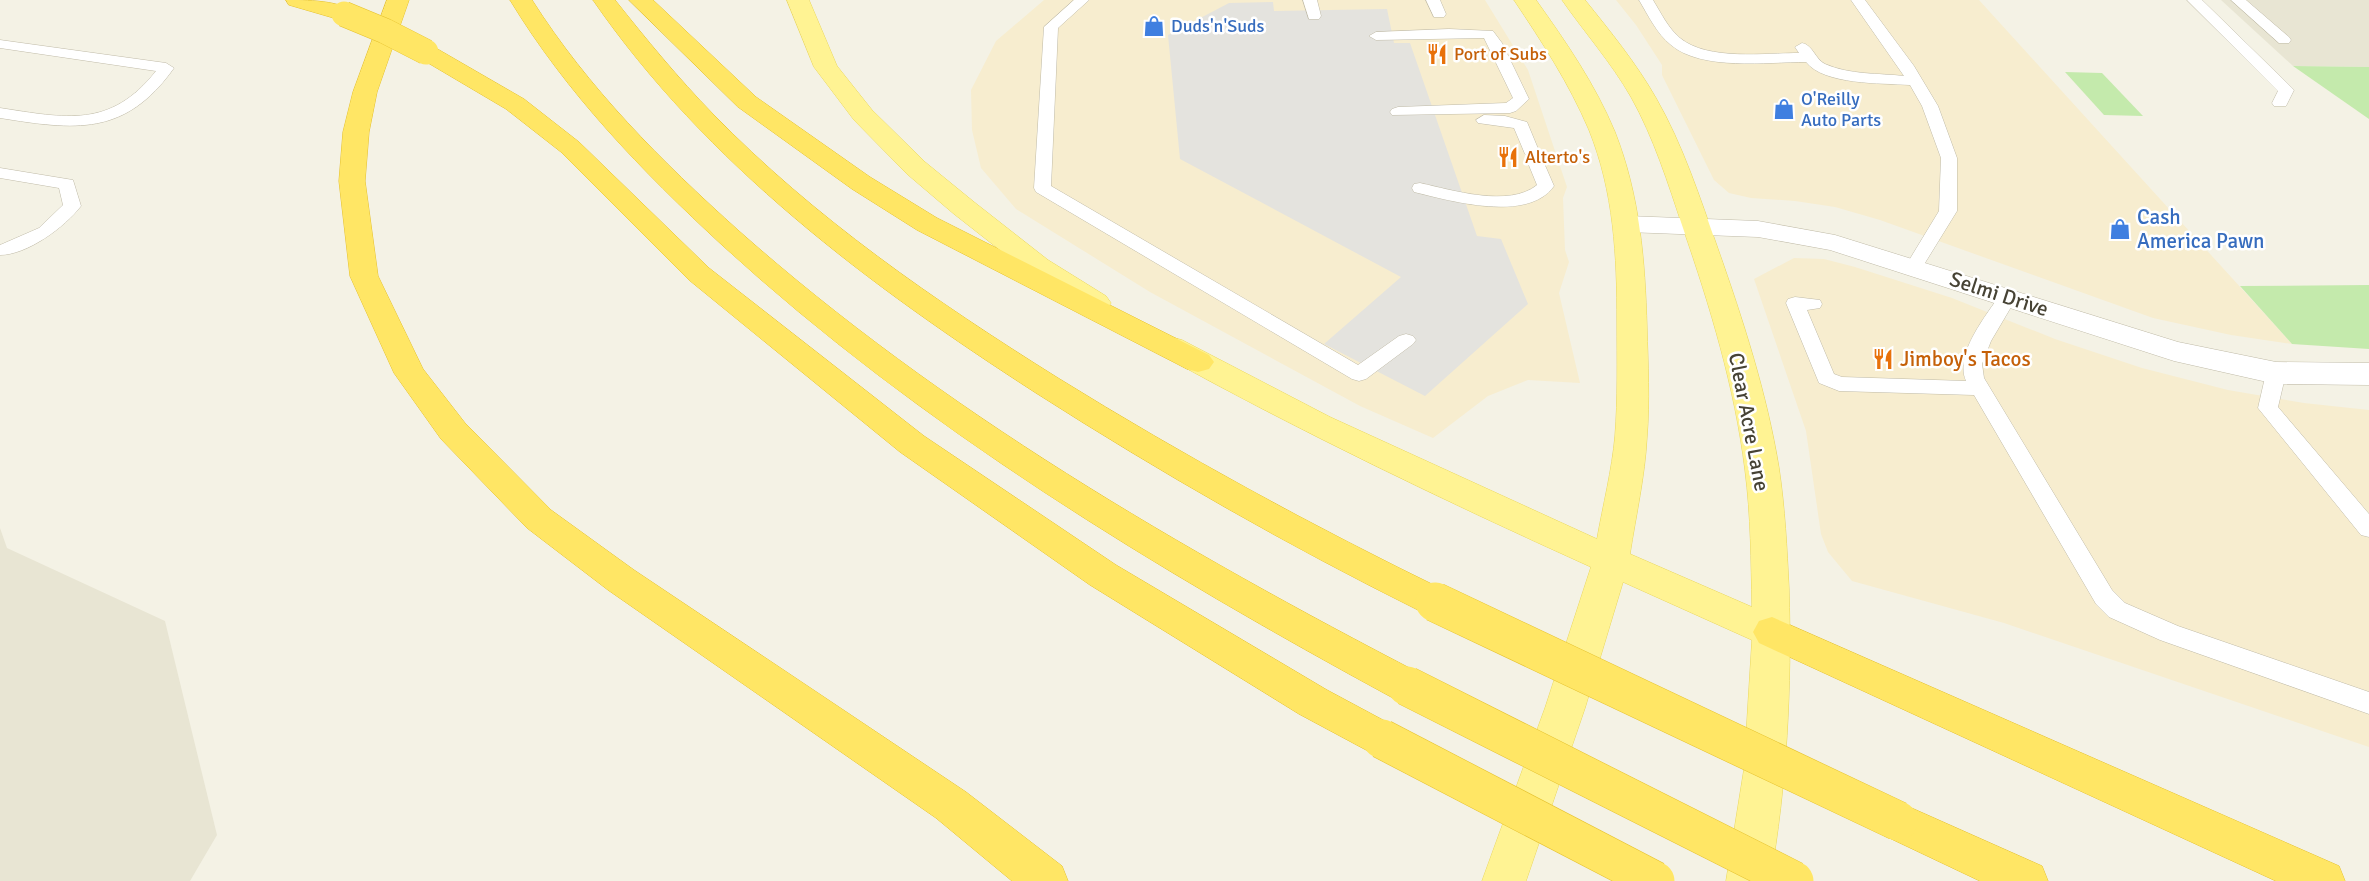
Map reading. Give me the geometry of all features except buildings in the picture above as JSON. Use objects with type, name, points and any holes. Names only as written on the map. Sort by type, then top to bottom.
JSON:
[{"type":"highway","points":[[297,0],[344,14],[385,31],[515,104],[570,147],[699,274],[912,444],[1103,575],[1313,702],[1655,881]]},
{"type":"highway","points":[[398,0],[365,92],[356,132],[352,181],[364,276],[384,322],[417,382],[453,431],[539,519],[621,580],[951,805],[1046,881]]},
{"type":"highway","points":[[521,0],[564,65],[626,138],[782,285],[925,394],[1105,513],[1326,644],[1794,881]]},
{"type":"highway","points":[[604,0],[669,84],[717,134],[818,223],[880,272],[988,350],[1137,442],[1331,550],[1435,602],[2026,881]]},
{"type":"highway","points":[[640,0],[747,102],[861,183],[927,224],[1198,362]]},
{"type":"highway","points":[[1772,632],[2323,881]]},
{"type":"main road","points":[[798,0],[826,67],[863,115],[916,168],[1038,266],[1104,308],[1299,416],[1445,487],[1772,632]]},
{"type":"main road","points":[[1504,881],[1565,708],[1611,561],[1631,438],[1632,277],[1627,224],[1620,186],[1602,132],[1583,90],[1563,55],[1525,0]]},
{"type":"main road","name":"Clear Acre Lane","points":[[1573,0],[1622,64],[1652,114],[1719,294],[1741,371],[1759,452],[1769,534],[1772,632],[1766,753],[1758,829],[1748,881]]},
{"type":"street","name":"Selmi Drive","points":[[1627,224],[1695,225],[1778,232],[1835,243],[2174,351],[2276,373],[2369,374]]},
{"type":"lane","points":[[1082,0],[1050,27],[1042,188],[1359,374],[1407,340]]},
{"type":"lane","points":[[1310,0],[1314,16]]},
{"type":"lane","points":[[1433,0],[1438,14]]},
{"type":"lane","points":[[1646,0],[1677,43],[1696,52],[1734,57],[1805,52],[1816,66],[1842,75],[1915,81]]},
{"type":"lane","points":[[1858,0],[1930,106],[1949,158],[1948,211],[1914,267]]},
{"type":"lane","points":[[2194,0],[2286,90],[2280,103]]},
{"type":"lane","points":[[2238,0],[2284,40]]},
{"type":"lane","points":[[1376,36],[1488,34],[1495,43],[1521,99],[1510,108],[1400,117],[1505,121],[1521,125],[1546,186],[1540,195],[1521,200],[1484,201],[1420,188]]},
{"type":"lane","points":[[0,44],[166,68],[152,90],[126,111],[93,120],[51,121],[0,113]]},
{"type":"lane","points":[[0,173],[67,184],[72,206],[45,231],[5,250],[0,250]]},
{"type":"lane","points":[[2008,297],[1981,341],[1972,364],[1974,378],[2104,597],[2117,610],[2169,633],[2369,703]]},
{"type":"lane","points":[[1813,304],[1795,303],[1826,378],[1839,384],[1980,388]]},
{"type":"lane","points":[[2276,373],[2268,408],[2369,529]]},
{"type":"shaded area","points":[[1044,0],[1485,0],[1528,70],[1567,187],[1563,198],[1565,250],[1569,262],[1559,293],[1580,383],[1528,380],[1488,396],[1433,438],[1360,406],[1150,292],[1016,209],[981,168],[972,130],[971,90],[996,41]]},
{"type":"shaded area","points":[[1616,0],[1979,0],[2292,344],[2231,335],[2153,318],[1880,220],[1835,207],[1751,198],[1729,193],[1714,180],[1662,75],[1662,65],[1636,25]]},
{"type":"shaded area","points":[[2221,0],[2369,0],[2369,67],[2293,66]]},
{"type":"shaded area","points":[[1273,2],[1274,11],[1387,9],[1394,43],[1410,43],[1477,236],[1501,239],[1528,304],[1425,396],[1324,344],[1401,277],[1180,159],[1168,35],[1229,3]]},
{"type":"shaded area","points":[[1794,258],[1824,259],[1855,267],[1952,298],[2055,339],[2142,368],[2228,390],[2304,403],[2369,410],[2369,747],[2004,623],[1852,581],[1828,552],[1821,534],[1806,431],[1754,279]]},
{"type":"shaded area","points":[[0,528],[7,548],[165,621],[217,835],[190,881],[0,881]]},
{"type":"green space","points":[[2293,66],[2369,67],[2369,119]]},
{"type":"green space","points":[[2065,72],[2102,73],[2143,116],[2104,115]]},
{"type":"green space","points":[[2369,285],[2369,349],[2292,344],[2240,286]]},
{"type":"place","name":"Duds'n'Suds","points":[[1154,26]]},
{"type":"place","name":"Port of Subs","points":[[1437,54]]},
{"type":"place","name":"O'Reilly Auto Parts","points":[[1784,109]]},
{"type":"place","name":"Alterto's","points":[[1508,157]]},
{"type":"place","name":"Cash America Pawn","points":[[2120,229]]},
{"type":"place","name":"Jimboy's Tacos","points":[[1883,359]]}]
